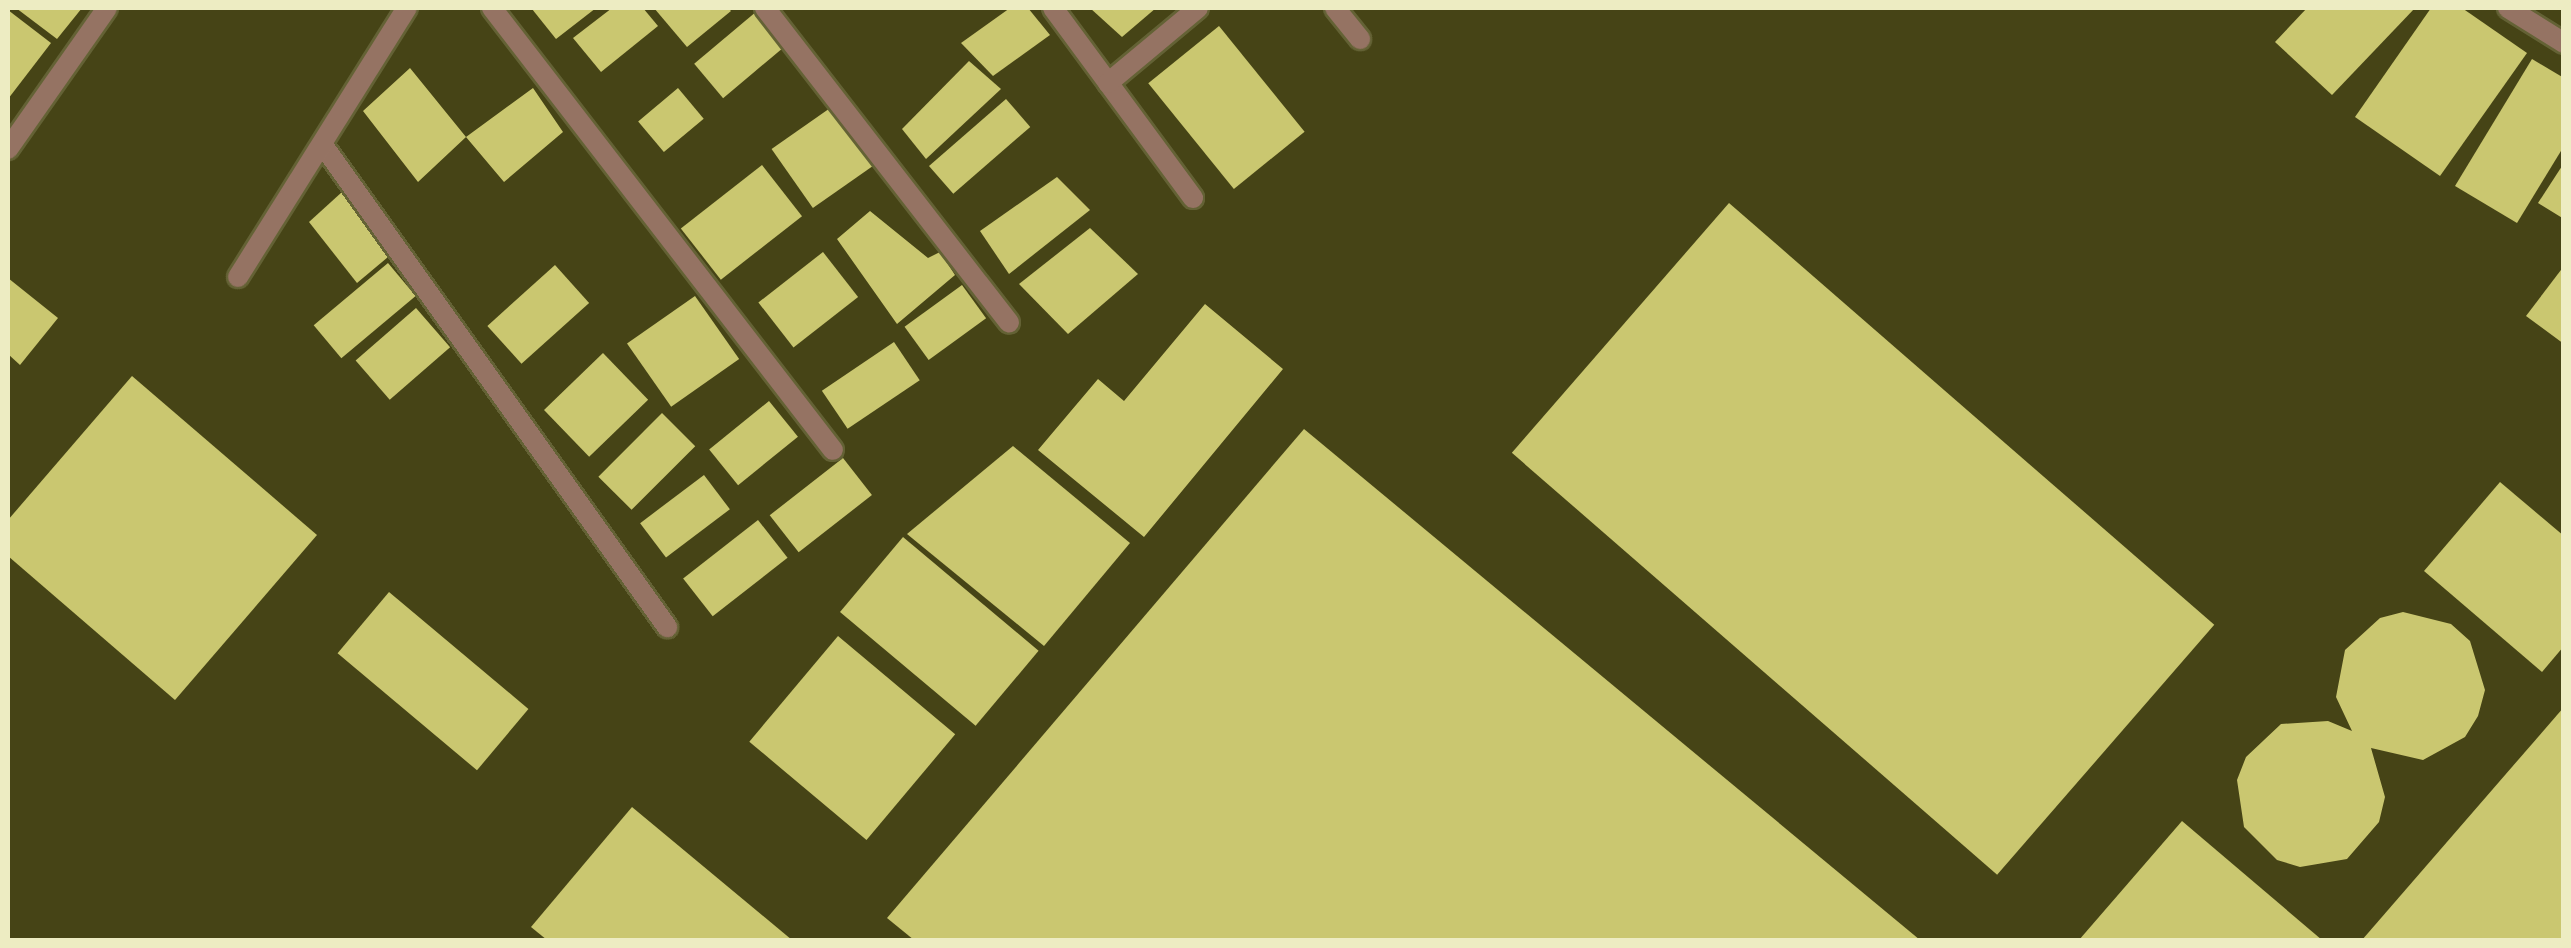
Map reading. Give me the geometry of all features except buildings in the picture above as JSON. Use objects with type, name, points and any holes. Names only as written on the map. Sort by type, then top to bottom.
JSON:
[{"type":"street","points":[[8,149],[108,8]]},
{"type":"street","points":[[238,278],[324,148],[407,8]]},
{"type":"street","points":[[492,8],[833,450]]},
{"type":"street","points":[[765,8],[1008,324]]},
{"type":"street","points":[[1053,8],[1192,198]]},
{"type":"street","points":[[1108,83],[1198,8]]},
{"type":"street","points":[[1335,8],[1360,39]]},
{"type":"street","points":[[2508,8],[2564,43]]},
{"type":"street","points":[[324,148],[667,626]]}]
